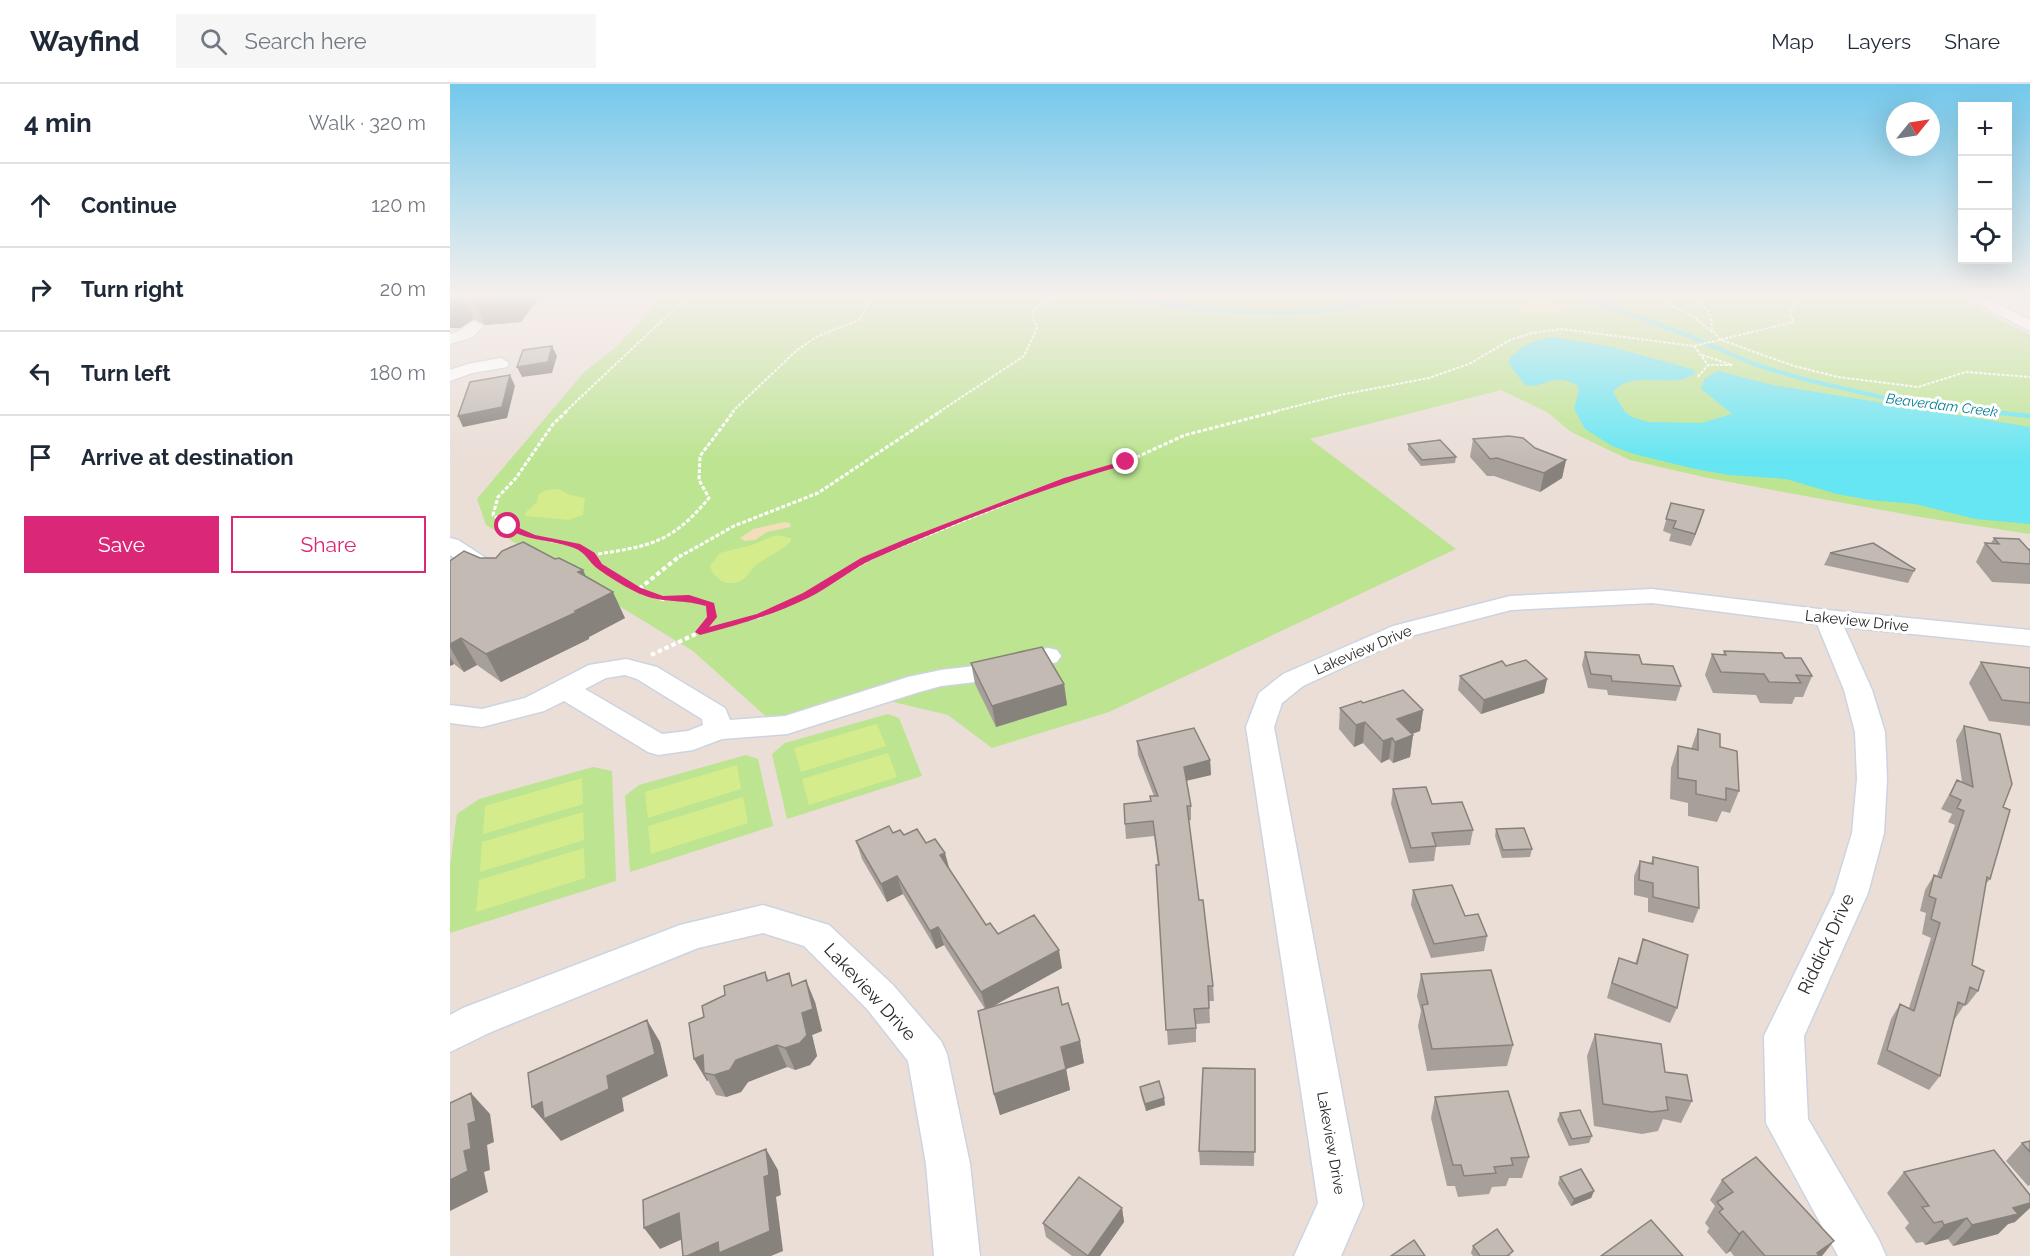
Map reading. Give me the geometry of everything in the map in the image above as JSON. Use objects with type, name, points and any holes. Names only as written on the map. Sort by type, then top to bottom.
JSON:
[{"type":"street","points":[[450,376],[468,369],[501,363]]},
{"type":"street","points":[[450,545],[501,577]]},
{"type":"street","name":"Lakeview Drive","points":[[1317,1256],[1341,1205],[1260,727],[1269,699],[1293,680],[1402,631],[1510,603],[1652,596],[1827,618],[2030,638]]},
{"type":"street","name":"Riddick Drive","points":[[1827,618],[1858,690],[1870,732],[1872,779],[1869,822],[1851,892],[1784,1036],[1787,1123],[1863,1256]]},
{"type":"street","points":[[564,689],[658,745],[693,740],[718,730],[787,725],[908,686],[941,678],[983,673],[1048,656]]},
{"type":"street","points":[[450,714],[482,717],[534,705],[599,671],[626,667],[647,673],[715,715],[718,730]]},
{"type":"street","name":"Lakeview Drive","points":[[450,1035],[488,1016],[693,935],[763,919],[816,934],[880,997],[927,1054],[948,1164],[957,1256]]},
{"type":"path","points":[[629,352],[553,424],[516,478],[498,497],[493,514],[508,526],[533,537],[577,546],[592,555],[598,566],[638,590],[662,599],[689,598],[710,605],[712,617],[700,632]]},
{"type":"path","points":[[592,555],[647,547],[673,532],[703,506],[709,498],[699,480],[700,456],[735,409],[795,352]]},
{"type":"path","points":[[638,590],[686,551],[734,526],[818,493],[1024,356],[1026,352]]},
{"type":"path","points":[[626,667],[700,632],[760,616],[806,595],[864,560],[909,541],[1067,479],[1126,462],[1185,435],[1340,395],[1429,378],[1469,364],[1490,352]]},
{"type":"path","points":[[1699,352],[1708,365]]},
{"type":"path","points":[[1754,352],[1794,366],[1838,377],[1888,385],[1918,387],[1966,372],[2030,377]]},
{"type":"path","points":[[1702,355],[1732,365],[1708,365]]},
{"type":"path","points":[[1697,378],[1708,365]]},
{"type":"green space","points":[[610,352],[2030,352],[2030,534],[1920,517],[1708,478],[1630,460],[1571,432],[1547,412],[1501,390],[1310,439],[1456,549],[1109,712],[992,748],[948,715],[885,700],[781,730],[693,651],[486,525],[477,499],[584,372]]},
{"type":"green space","points":[[559,489],[570,495],[585,498],[583,515],[568,520],[525,516],[537,502],[538,495],[546,490]]},
{"type":"green space","points":[[776,535],[791,538],[791,541],[756,565],[747,576],[738,582],[723,582],[712,571],[710,566],[720,553],[752,545]]},
{"type":"green space","points":[[888,714],[899,718],[922,776],[787,819],[772,754],[785,743]]},
{"type":"green space","points":[[877,724],[886,746],[801,772],[794,748]]},
{"type":"green space","points":[[888,753],[897,777],[809,805],[802,779]]},
{"type":"green space","points":[[746,755],[758,759],[773,826],[630,872],[625,796],[639,785]]},
{"type":"green space","points":[[737,765],[741,789],[648,818],[645,792]]},
{"type":"green space","points":[[593,767],[612,771],[616,881],[450,933],[450,865],[457,814],[479,799]]},
{"type":"green space","points":[[582,778],[583,804],[483,834],[485,806]]},
{"type":"green space","points":[[743,797],[748,823],[651,854],[648,826]]},
{"type":"green space","points":[[583,812],[584,840],[480,872],[482,842]]},
{"type":"green space","points":[[584,848],[585,878],[476,912],[479,880]]},
{"type":"sand","points":[[784,522],[790,523],[791,527],[767,532],[755,540],[745,541],[740,538],[753,529]]},
{"type":"water","points":[[1517,352],[1629,352],[1695,370],[1696,373],[1686,378],[1675,380],[1631,381],[1621,385],[1613,392],[1625,412],[1648,422],[1701,423],[1732,414],[1700,388],[1704,379],[1718,371],[1773,385],[2030,427],[2030,524],[1975,519],[1915,504],[1837,494],[1786,479],[1729,475],[1634,454],[1612,446],[1585,429],[1574,409],[1579,390],[1577,385],[1568,381],[1554,380],[1532,386],[1525,385],[1509,364],[1509,359]]},
{"type":"building","points":[[522,352],[551,352],[548,362],[517,367]]},
{"type":"building","points":[[510,375],[502,407],[458,416],[470,382]]},
{"type":"building","points":[[1509,436],[1523,438],[1535,448],[1566,460],[1544,473],[1497,458],[1490,459],[1473,439]]},
{"type":"building","points":[[1440,440],[1456,457],[1422,460],[1408,444]]},
{"type":"building","points":[[1671,503],[1704,510],[1695,534],[1673,528],[1676,521],[1666,519]]},
{"type":"building","points":[[1994,538],[2019,539],[2030,549],[2030,564],[2002,562],[1985,543],[1999,544]]},
{"type":"building","points":[[523,542],[555,559],[559,558],[583,570],[578,572],[613,592],[575,611],[577,612],[486,654],[461,638],[450,644],[450,561],[464,551],[480,558],[496,558],[502,551]]},
{"type":"building","points":[[1873,543],[1915,569],[1914,571],[1830,553]]},
{"type":"building","points":[[1042,647],[1064,684],[992,706],[971,663]]},
{"type":"building","points":[[1724,651],[1782,653],[1785,658],[1801,658],[1812,676],[1796,675],[1801,683],[1769,682],[1764,674],[1721,672],[1712,654],[1726,655]]},
{"type":"building","points":[[1585,652],[1639,655],[1642,664],[1673,666],[1681,686],[1612,681],[1611,676],[1591,674]]},
{"type":"building","points":[[1526,660],[1547,679],[1484,700],[1460,676],[1502,661],[1506,666]]},
{"type":"building","points":[[1981,662],[2030,668],[2030,703],[2002,700]]},
{"type":"building","points":[[1403,690],[1423,710],[1397,719],[1413,735],[1395,742],[1392,738],[1383,741],[1365,722],[1356,725],[1340,708],[1361,701],[1363,703]]},
{"type":"building","points":[[1964,726],[2000,734],[2012,784],[2003,807],[2010,810],[1990,879],[1987,877],[1972,965],[1984,971],[1978,991],[1970,987],[1965,1005],[1958,1002],[1940,1076],[1887,1050],[1900,1004],[1914,1011],[1940,923],[1931,919],[1936,899],[1929,896],[1934,875],[1941,878],[1964,811],[1957,808],[1961,800],[1950,795],[1957,780],[1973,787]]},
{"type":"building","points":[[1194,728],[1210,760],[1184,767],[1191,806],[1187,806],[1199,900],[1203,900],[1213,986],[1208,986],[1209,1008],[1194,1009],[1196,1028],[1166,1030],[1156,865],[1159,865],[1153,821],[1125,824],[1124,804],[1151,801],[1150,796],[1158,796],[1137,741]]},
{"type":"building","points":[[1698,729],[1720,734],[1720,747],[1737,751],[1739,791],[1726,788],[1726,800],[1696,794],[1696,781],[1678,778],[1678,746],[1698,750]]},
{"type":"building","points":[[1426,787],[1432,804],[1462,802],[1473,830],[1432,833],[1436,846],[1411,848],[1393,789]]},
{"type":"building","points":[[889,826],[893,833],[900,830],[904,835],[917,829],[926,843],[935,839],[945,853],[940,855],[986,925],[990,923],[998,934],[1034,915],[1059,950],[981,992],[938,927],[930,931],[897,876],[881,884],[856,841]]},
{"type":"building","points":[[1524,828],[1532,849],[1503,850],[1496,829]]},
{"type":"building","points":[[1653,857],[1698,867],[1699,908],[1653,897],[1653,883],[1639,880],[1640,861],[1653,864]]},
{"type":"building","points":[[1452,885],[1465,916],[1478,914],[1487,936],[1434,944],[1413,890]]},
{"type":"building","points":[[1643,939],[1688,955],[1677,1008],[1612,983],[1619,958],[1637,964]]},
{"type":"building","points":[[1491,970],[1513,1045],[1432,1049],[1422,1005],[1428,1004],[1421,974]]},
{"type":"building","points":[[765,972],[767,981],[789,973],[792,986],[806,980],[813,1009],[802,1013],[807,1035],[800,1043],[785,1048],[777,1045],[736,1060],[730,1070],[714,1075],[704,1073],[703,1055],[694,1059],[689,1023],[704,1017],[702,1006],[725,995],[724,986]]},
{"type":"building","points":[[1058,987],[1062,1005],[1068,1003],[1080,1041],[1061,1047],[1066,1069],[994,1094],[978,1011]]},
{"type":"building","points":[[647,1020],[655,1054],[607,1076],[609,1089],[544,1119],[542,1102],[532,1107],[528,1073]]},
{"type":"building","points":[[1595,1034],[1661,1044],[1665,1072],[1687,1075],[1692,1101],[1666,1097],[1668,1110],[1652,1112],[1603,1104]]},
{"type":"building","points":[[1203,1068],[1255,1069],[1255,1152],[1199,1151]]},
{"type":"building","points":[[1159,1081],[1164,1098],[1145,1104],[1140,1087]]},
{"type":"building","points":[[1508,1091],[1529,1157],[1511,1158],[1513,1165],[1494,1167],[1496,1173],[1464,1176],[1461,1165],[1453,1165],[1435,1097]]},
{"type":"building","points":[[471,1093],[476,1121],[468,1124],[471,1149],[464,1151],[468,1171],[450,1180],[450,1103]]},
{"type":"building","points":[[1580,1110],[1592,1136],[1572,1139],[1560,1113]]},
{"type":"building","points":[[2030,1141],[2030,1152],[2022,1143]]},
{"type":"building","points":[[766,1149],[769,1175],[764,1177],[770,1231],[719,1253],[718,1242],[683,1256],[679,1213],[644,1228],[643,1200]]},
{"type":"building","points":[[1994,1150],[2030,1195],[2030,1203],[2013,1208],[2018,1214],[1972,1225],[1967,1218],[1944,1225],[1942,1221],[1934,1223],[1922,1207],[1929,1206],[1904,1172]]},
{"type":"building","points":[[1756,1157],[1834,1241],[1817,1253],[1819,1256],[1765,1256],[1743,1231],[1739,1234],[1719,1212],[1723,1209],[1717,1202],[1733,1192],[1722,1180]]},
{"type":"building","points":[[1581,1169],[1594,1191],[1574,1199],[1560,1177]]},
{"type":"building","points":[[1079,1177],[1122,1208],[1088,1256],[1043,1223]]},
{"type":"building","points":[[1651,1220],[1683,1256],[1601,1256]]},
{"type":"building","points":[[1497,1229],[1513,1251],[1507,1256],[1480,1256],[1473,1246]]},
{"type":"building","points":[[1414,1240],[1425,1256],[1391,1256]]},
{"type":"waterway","name":"Beaverdam Creek","points":[[1725,352],[1756,365],[1807,380],[1907,403],[1996,412]]},
{"type":"waterway","name":"Beaverdam Creek","points":[[1982,411],[2030,416]]},
{"type":"route","points":[[508,526],[533,537],[577,546],[592,555],[598,566],[638,590],[662,599],[689,598],[710,605],[712,617],[700,632],[760,616],[806,595],[864,560],[909,541],[1067,479],[1126,462]]}]
